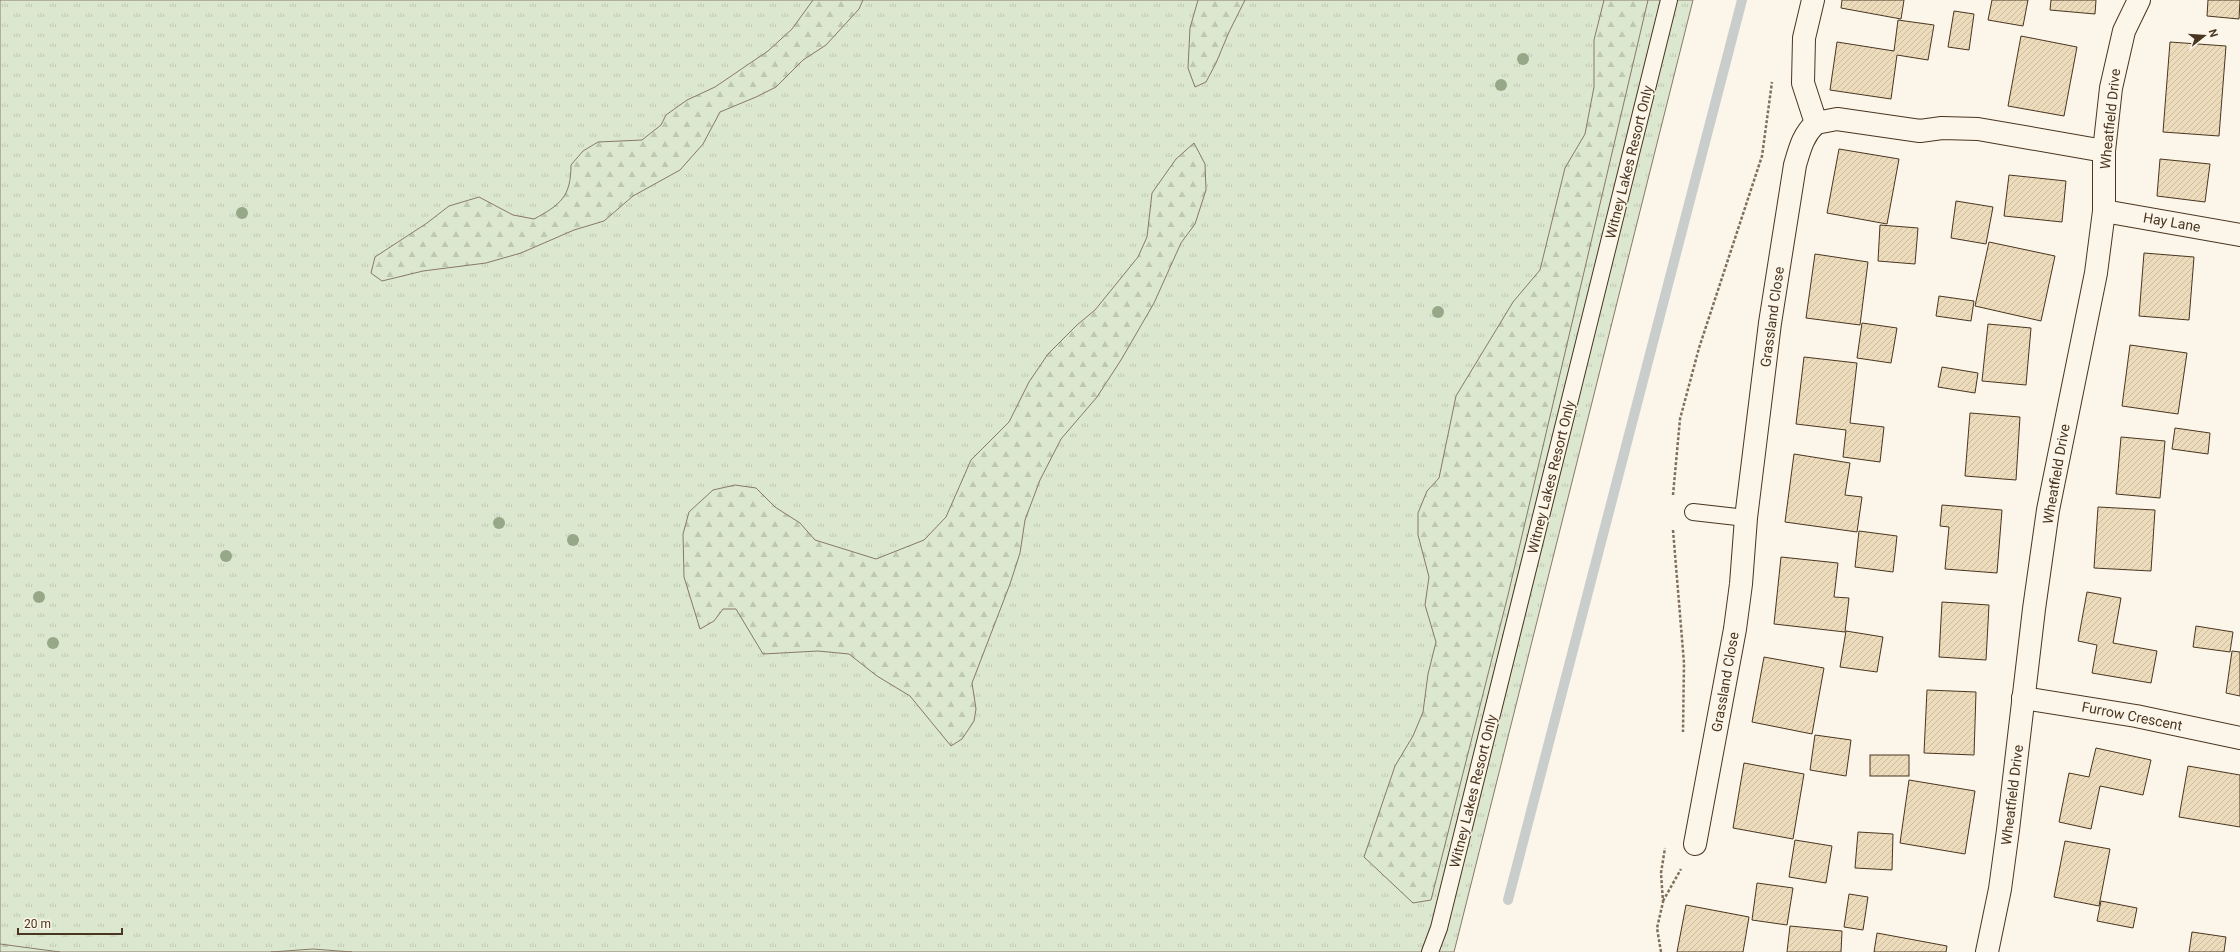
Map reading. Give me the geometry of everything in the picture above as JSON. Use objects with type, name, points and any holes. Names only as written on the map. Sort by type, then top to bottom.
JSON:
[{"type":"street","points":[[1813,0],[1804,38],[1803,83],[1816,123],[1837,119],[1920,131],[1942,128],[1978,128],[2104,151]]},
{"type":"street","name":"Wheatfield Drive","points":[[1987,952],[2000,889],[2048,510],[2096,273],[2104,211],[2104,151],[2111,88],[2124,32],[2138,0]]},
{"type":"street","name":"Grassland Close","points":[[1695,844],[1735,629],[1741,584],[1746,518],[1770,323],[1795,166],[1800,147],[1807,132],[1816,123]]},
{"type":"street","name":"Hay Lane","points":[[2104,211],[2240,235]]},
{"type":"street","name":"Furrow Crescent","points":[[2023,698],[2136,716],[2240,738]]},
{"type":"lane","name":"Witney Lakes Resort Only","points":[[1430,952],[1441,920],[1669,0]]},
{"type":"lane","points":[[1693,512],[1746,518]]},
{"type":"path","points":[[1673,498],[1672,482],[1680,419],[1699,348],[1762,156],[1772,78]]},
{"type":"path","points":[[1673,529],[1684,663],[1683,738]]},
{"type":"path","points":[[1663,902],[1660,873],[1665,843]]},
{"type":"path","points":[[1661,952],[1657,928],[1663,902],[1695,844]]},
{"type":"green space","points":[[0,0],[1693,0],[1454,952],[0,952]]},
{"type":"green space","points":[[813,0],[863,0],[859,9],[826,45],[803,60],[776,87],[720,112],[703,144],[680,170],[633,196],[604,221],[574,230],[521,253],[486,263],[423,271],[382,281],[371,273],[375,257],[427,223],[449,206],[479,197],[513,215],[534,219],[543,214],[562,199],[569,185],[571,165],[583,151],[598,142],[642,140],[661,125],[666,115],[687,100],[715,87],[768,51],[792,29]]},
{"type":"green space","points":[[1198,0],[1245,0],[1206,82],[1195,87],[1188,68],[1190,28]]},
{"type":"green space","points":[[1604,0],[1648,0],[1508,595],[1431,900],[1413,903],[1364,857],[1395,766],[1413,736],[1423,712],[1428,674],[1436,642],[1425,605],[1429,577],[1418,535],[1418,513],[1427,491],[1439,478],[1456,396],[1513,302],[1540,270],[1565,168],[1585,134],[1594,87],[1594,40]]},
{"type":"green space","points":[[1194,143],[1205,164],[1206,190],[1195,224],[1181,243],[1154,303],[1121,360],[1097,397],[1061,439],[1040,480],[1025,520],[1020,553],[1010,584],[972,683],[976,709],[974,721],[962,739],[951,746],[910,696],[877,676],[849,654],[818,651],[763,654],[736,609],[723,609],[714,621],[700,629],[684,577],[683,534],[689,512],[713,490],[735,485],[756,488],[775,507],[800,523],[815,540],[876,559],[924,540],[946,517],[971,460],[1009,422],[1029,382],[1048,354],[1077,325],[1095,310],[1138,257],[1147,237],[1152,193],[1176,159]]},
{"type":"green space","points":[[0,944],[60,952],[0,952]]},
{"type":"green space","points":[[313,949],[352,952],[271,952]]},
{"type":"building","points":[[1842,0],[1904,0],[1901,19],[1841,8]]},
{"type":"building","points":[[1992,0],[2028,0],[2023,26],[1988,20]]},
{"type":"building","points":[[2051,0],[2096,0],[2095,14],[2050,10]]},
{"type":"building","points":[[2208,0],[2240,0],[2239,19],[2207,16]]},
{"type":"building","points":[[1954,11],[1974,14],[1969,50],[1948,47]]},
{"type":"building","points":[[1898,20],[1934,25],[1928,60],[1897,55],[1891,99],[1830,90],[1837,42],[1894,51]]},
{"type":"building","points":[[2021,36],[2077,47],[2064,116],[2008,106]]},
{"type":"building","points":[[2170,42],[2226,46],[2219,136],[2163,132]]},
{"type":"building","points":[[1839,149],[1899,159],[1887,224],[1827,213]]},
{"type":"building","points":[[2160,159],[2210,164],[2205,202],[2157,196]]},
{"type":"building","points":[[2009,175],[2066,181],[2062,222],[2004,216]]},
{"type":"building","points":[[1956,201],[1993,207],[1986,244],[1951,238]]},
{"type":"building","points":[[1880,225],[1918,228],[1915,264],[1878,261]]},
{"type":"building","points":[[1989,242],[2055,256],[2041,321],[1975,306]]},
{"type":"building","points":[[2144,253],[2194,257],[2189,320],[2139,316]]},
{"type":"building","points":[[1815,254],[1868,262],[1860,325],[1806,318]]},
{"type":"building","points":[[1939,296],[1974,301],[1971,321],[1936,316]]},
{"type":"building","points":[[1862,323],[1897,328],[1891,363],[1857,358]]},
{"type":"building","points":[[1988,324],[2031,328],[2026,385],[1982,381]]},
{"type":"building","points":[[2130,345],[2187,353],[2178,414],[2122,406]]},
{"type":"building","points":[[1804,357],[1857,363],[1850,423],[1884,427],[1880,462],[1843,457],[1846,430],[1796,424]]},
{"type":"building","points":[[1942,367],[1978,373],[1975,393],[1938,387]]},
{"type":"building","points":[[1970,413],[2020,417],[2016,480],[1965,476]]},
{"type":"building","points":[[2175,428],[2210,433],[2208,454],[2172,449]]},
{"type":"building","points":[[2121,437],[2165,441],[2160,498],[2116,494]]},
{"type":"building","points":[[1794,454],[1850,463],[1845,495],[1862,497],[1857,532],[1785,522]]},
{"type":"building","points":[[1942,505],[2002,510],[1997,573],[1945,569],[1949,527],[1940,526]]},
{"type":"building","points":[[2098,507],[2155,510],[2151,571],[2094,568]]},
{"type":"building","points":[[1859,531],[1897,536],[1893,572],[1855,567]]},
{"type":"building","points":[[1781,557],[1838,563],[1834,597],[1849,598],[1845,632],[1774,624]]},
{"type":"building","points":[[2087,592],[2121,598],[2113,643],[2157,651],[2151,683],[2092,673],[2097,645],[2078,641]]},
{"type":"building","points":[[1942,602],[1989,605],[1986,660],[1939,657]]},
{"type":"building","points":[[2196,626],[2233,632],[2230,652],[2193,647]]},
{"type":"building","points":[[1846,631],[1883,637],[1877,672],[1840,667]]},
{"type":"building","points":[[2232,651],[2240,652],[2240,696],[2226,693]]},
{"type":"building","points":[[1764,657],[1824,668],[1812,734],[1752,722]]},
{"type":"building","points":[[1927,690],[1976,692],[1974,755],[1924,753]]},
{"type":"building","points":[[1815,735],[1851,740],[1846,776],[1810,770]]},
{"type":"building","points":[[2096,748],[2151,760],[2143,795],[2100,786],[2091,829],[2059,822],[2069,773],[2089,777]]},
{"type":"building","points":[[1870,755],[1909,755],[1909,776],[1870,776]]},
{"type":"building","points":[[1744,763],[1804,774],[1793,839],[1733,828]]},
{"type":"building","points":[[2188,766],[2240,775],[2240,827],[2179,817]]},
{"type":"building","points":[[1909,780],[1975,791],[1965,854],[1900,843]]},
{"type":"building","points":[[1858,832],[1893,834],[1892,870],[1855,868]]},
{"type":"building","points":[[1795,840],[1832,846],[1826,883],[1789,877]]},
{"type":"building","points":[[2065,841],[2110,849],[2099,906],[2054,897]]},
{"type":"building","points":[[1757,883],[1793,888],[1787,925],[1752,920]]},
{"type":"building","points":[[1849,894],[1868,897],[1863,930],[1844,927]]},
{"type":"building","points":[[2101,901],[2137,908],[2133,928],[2097,921]]},
{"type":"building","points":[[1686,905],[1749,917],[1743,952],[1677,952]]},
{"type":"building","points":[[1790,926],[1842,931],[1841,952],[1787,952]]},
{"type":"building","points":[[2192,932],[2226,937],[2224,952],[2189,952]]},
{"type":"building","points":[[1877,933],[1947,946],[1946,952],[1874,952]]},
{"type":"waterway","points":[[1508,900],[1742,0]]}]
